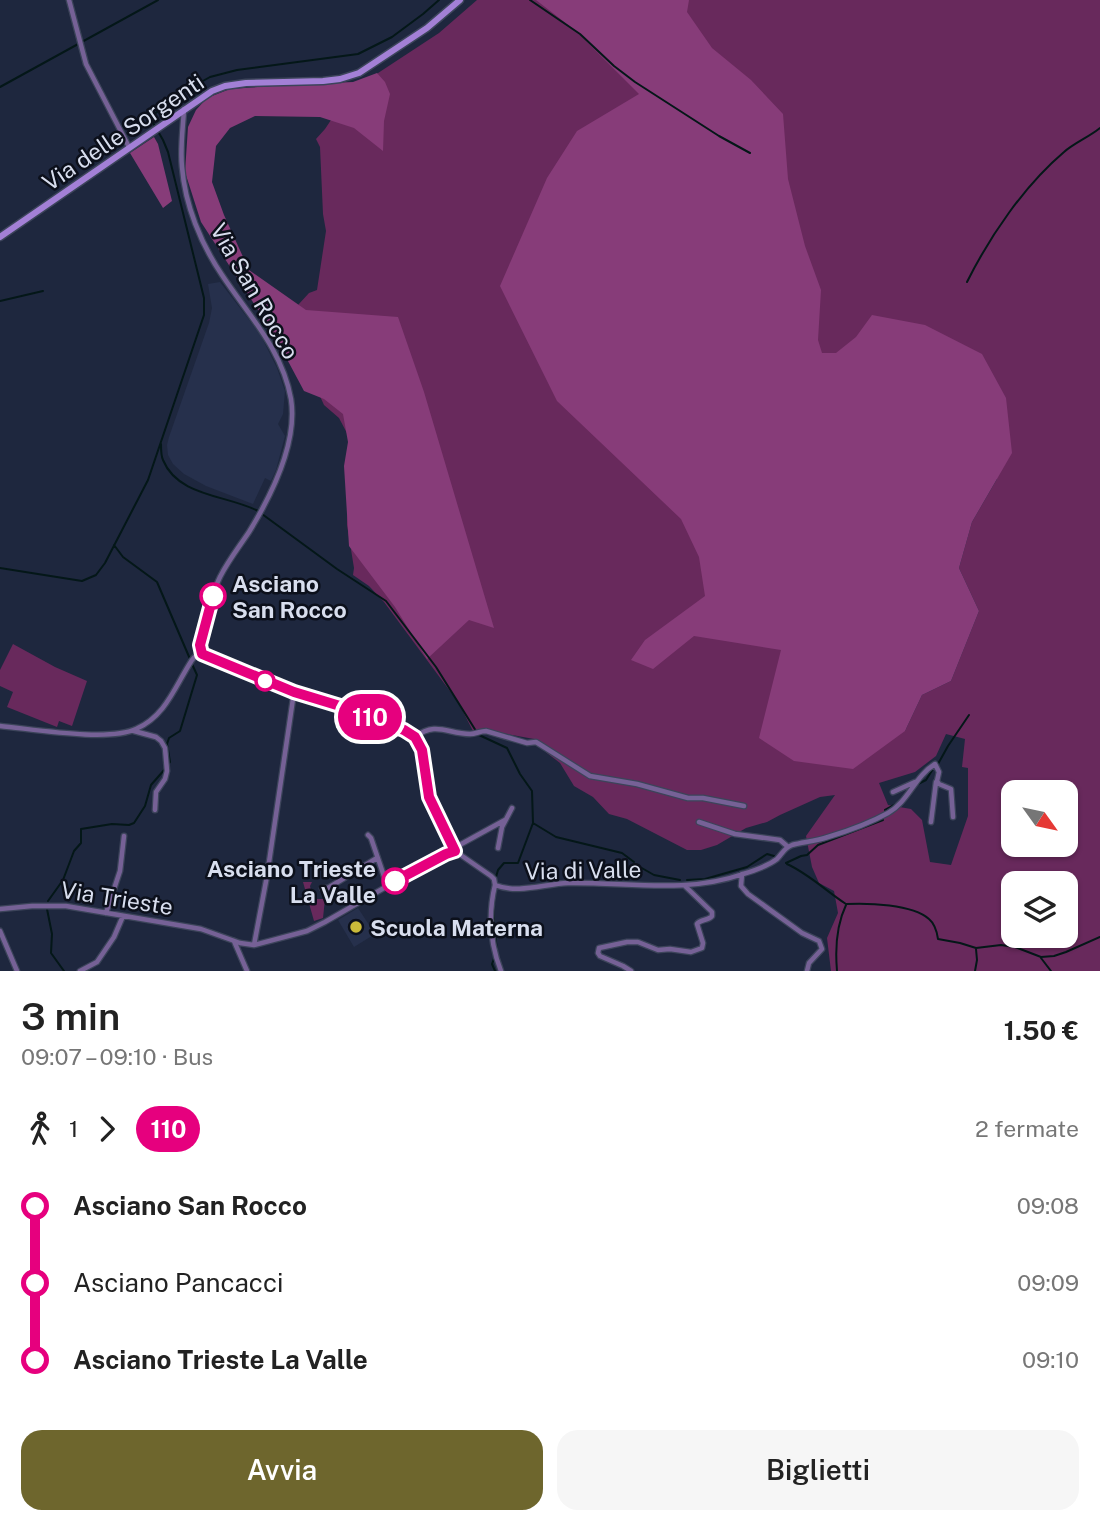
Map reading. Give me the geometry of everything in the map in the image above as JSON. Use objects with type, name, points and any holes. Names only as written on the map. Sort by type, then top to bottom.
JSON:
[{"type":"main road","name":"Via delle Sorgenti","points":[[0,237],[205,94],[230,85],[330,81],[359,73],[427,28],[460,0]]},
{"type":"street","points":[[69,0],[86,64],[129,147]]},
{"type":"street","name":"Via San Rocco","points":[[184,108],[182,170],[196,225],[218,270],[269,341],[283,371],[290,397],[291,421],[285,457],[263,509],[217,583],[200,651]]},
{"type":"street","points":[[134,731],[150,721],[163,708],[193,657],[200,651],[226,665],[294,692],[360,713],[415,737],[422,750],[429,797],[454,850]]},
{"type":"street","points":[[254,945],[294,692]]},
{"type":"street","points":[[0,726],[84,734],[134,731],[153,736],[161,741],[165,748],[167,763],[165,779],[156,792],[155,810]]},
{"type":"street","points":[[415,737],[423,731],[434,729],[473,734],[486,731],[527,743],[536,743],[590,776],[637,784],[688,798],[704,798],[744,806]]},
{"type":"street","name":"Via di Valle","points":[[454,850],[490,875],[497,886],[516,889],[555,883],[646,887],[712,883],[776,860],[788,846],[828,837],[891,811],[903,801],[928,768],[935,764],[939,772],[937,781]]},
{"type":"street","points":[[937,781],[951,789],[953,817]]},
{"type":"street","points":[[931,822],[937,781]]},
{"type":"street","points":[[893,792],[916,782]]},
{"type":"street","points":[[498,848],[500,832],[512,808]]},
{"type":"street","name":"Via Trieste","points":[[0,909],[57,905],[201,929],[254,945],[320,925],[505,820]]},
{"type":"street","points":[[699,822],[735,834],[780,840],[788,846]]},
{"type":"street","points":[[368,835],[387,886]]},
{"type":"street","points":[[106,913],[120,871],[124,836]]},
{"type":"street","points":[[322,888],[328,888],[377,858]]},
{"type":"street","points":[[742,874],[741,886],[748,894],[802,933],[820,940],[822,947],[809,963],[807,971]]},
{"type":"street","points":[[497,886],[490,912],[494,952],[501,971]]},
{"type":"street","points":[[631,971],[600,956],[599,948],[627,942],[658,950],[691,952],[702,948],[697,924],[711,918],[712,912],[684,886]]},
{"type":"street","points":[[80,971],[97,962],[114,937],[123,916]]},
{"type":"street","points":[[0,931],[17,971]]},
{"type":"street","points":[[234,941],[247,971]]},
{"type":"shaded area","points":[[477,0],[1100,0],[1100,971],[831,971],[827,938],[838,913],[834,891],[819,883],[812,867],[806,836],[835,795],[820,797],[767,822],[746,828],[717,845],[701,850],[687,850],[627,819],[609,814],[593,797],[574,786],[560,763],[534,739],[480,729],[473,731],[458,702],[384,602],[369,586],[353,575],[347,525],[349,437],[339,418],[324,405],[313,381],[298,305],[309,293],[317,290],[326,231],[320,147],[316,139],[335,114],[375,75],[439,33]],"holes":[[[986,469],[997,479],[972,522],[959,568],[979,611],[951,681],[922,695],[905,731]],[[946,734],[965,739],[962,767],[968,768],[968,816],[951,865],[930,862],[922,820],[911,809],[888,805],[879,783],[915,772],[936,756]]]},
{"type":"shaded area","points":[[536,0],[689,0],[687,12],[712,48],[751,80],[783,114],[788,179],[805,246],[821,290],[818,340],[822,353],[836,353],[856,337],[872,315],[925,325],[982,354],[1006,398],[1012,453],[972,522],[959,568],[979,611],[951,681],[922,695],[905,731],[853,769],[794,761],[759,738],[781,650],[694,636],[653,669],[631,660],[645,640],[705,596],[699,557],[681,519],[557,401],[500,286],[547,178],[577,131],[639,94],[576,31]]},
{"type":"shaded area","points":[[377,73],[390,94],[384,121],[383,151],[354,128],[320,117],[255,116],[230,128],[216,146],[212,182],[249,270],[306,310],[398,317],[424,392],[494,628],[469,620],[427,659],[395,607],[349,546],[344,466],[348,442],[343,414],[324,399],[304,391],[273,333],[201,222],[185,172],[188,127],[196,110],[207,98],[230,89],[353,82]]},
{"type":"shaded area","points":[[154,137],[172,201],[163,208],[130,153]]},
{"type":"shaded area","points":[[220,282],[260,334],[285,391],[283,414],[278,424],[285,436],[276,470],[271,481],[265,478],[253,504],[206,486],[184,474],[168,455],[169,437],[209,323],[212,308],[208,284]]},
{"type":"shaded area","points":[[13,644],[87,681],[72,726],[59,721],[57,727],[7,707],[13,692],[0,686],[0,670]]},
{"type":"shaded area","points":[[303,882],[312,882],[312,896],[325,899],[323,918],[314,921]]},
{"type":"shaded area","name":"Scuola Materna","points":[[358,908],[375,934],[354,947],[338,920]]},
{"type":"waterway","points":[[0,87],[158,0]]},
{"type":"waterway","points":[[0,568],[82,581],[96,575],[105,563],[148,480],[204,315],[204,298],[168,152],[152,121],[153,115],[185,91],[210,77],[237,70],[358,54],[392,37],[439,0]]},
{"type":"waterway","points":[[530,0],[580,34],[635,82],[750,153]]},
{"type":"waterway","points":[[967,282],[997,230],[1035,180],[1068,149],[1100,128]]},
{"type":"waterway","points":[[0,301],[43,291]]},
{"type":"waterway","points":[[161,444],[163,460],[170,472],[180,481],[192,488],[258,511]]},
{"type":"waterway","points":[[262,514],[386,601],[436,667],[476,731]]},
{"type":"waterway","points":[[114,545],[123,557],[157,582],[190,659]]},
{"type":"waterway","points":[[168,764],[167,744],[169,738],[180,731],[197,675],[192,664]]},
{"type":"waterway","points":[[938,764],[969,715]]},
{"type":"waterway","points":[[479,735],[507,748],[532,791],[533,823],[518,863],[504,863],[496,877]]},
{"type":"waterway","points":[[48,901],[63,880],[74,851],[81,843],[81,829],[134,823],[145,806],[151,785],[165,769]]},
{"type":"waterway","points":[[918,784],[926,780],[933,769]]},
{"type":"waterway","points":[[885,810],[896,804]]},
{"type":"waterway","points":[[786,863],[807,855],[818,845],[883,820]]},
{"type":"waterway","points":[[533,823],[556,837],[622,853],[634,862]]},
{"type":"waterway","points":[[687,880],[705,879],[747,867],[767,854],[774,856]]},
{"type":"waterway","points":[[787,864],[846,904]]},
{"type":"waterway","points":[[640,867],[654,875],[680,880]]},
{"type":"waterway","points":[[496,887],[494,927],[497,950]]},
{"type":"waterway","points":[[846,904],[901,907],[921,914],[931,921],[938,939],[976,948],[1001,945],[1015,947],[1041,957],[1066,952],[1100,937]]},
{"type":"waterway","points":[[837,971],[837,937],[846,905]]},
{"type":"waterway","points":[[47,909],[52,934],[51,953],[64,971]]},
{"type":"waterway","points":[[975,971],[976,949]]},
{"type":"waterway","points":[[495,956],[492,964],[495,971]]},
{"type":"waterway","points":[[1041,958],[1051,971]]},
{"type":"bus line","name":"110","points":[[213,596],[200,645],[202,654],[294,692],[404,730],[420,743],[429,797],[455,851],[395,881]]},
{"type":"place","name":"Asciano San Rocco","points":[[213,596]]},
{"type":"place","name":"Asciano Trieste La Valle","points":[[395,881]]},
{"type":"place","name":"Scuola Materna","points":[[356,927]]}]
